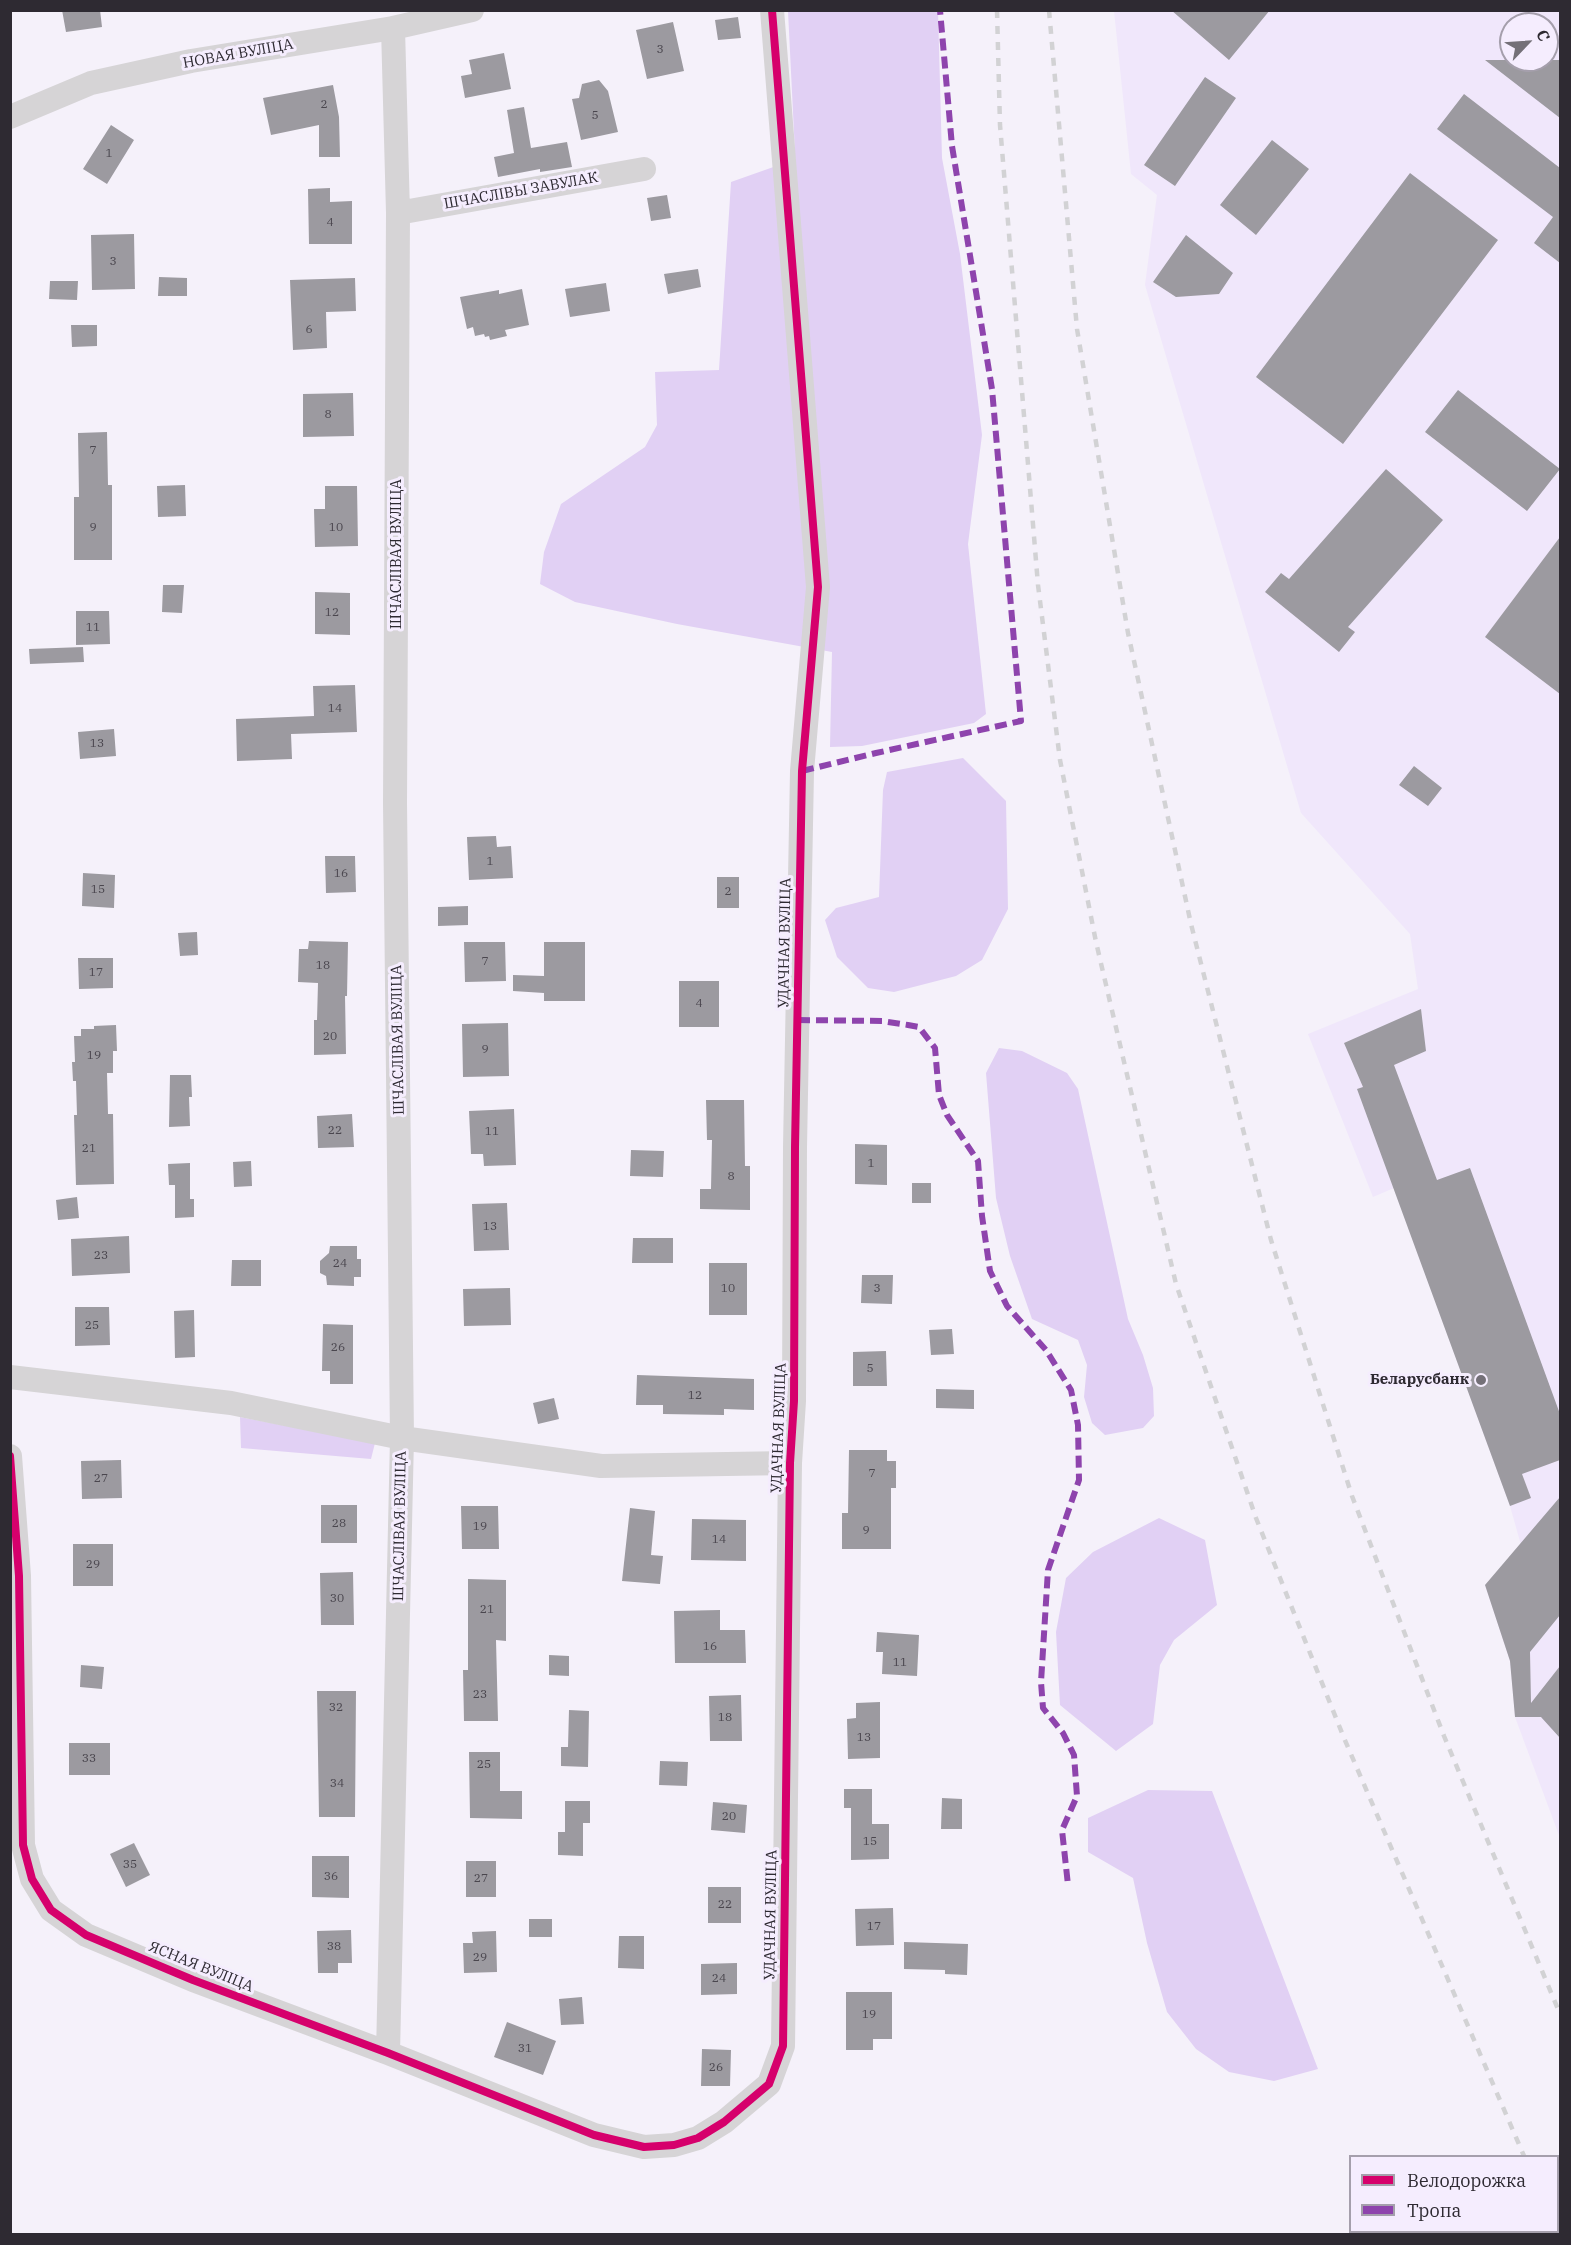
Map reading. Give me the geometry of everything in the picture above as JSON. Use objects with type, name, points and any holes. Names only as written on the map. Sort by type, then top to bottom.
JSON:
[{"type":"street","name":"НОВАЯ ВУЛІЦА","points":[[10,117],[91,83],[191,61],[393,28],[471,10]]},
{"type":"street","name":"УДАЧНАЯ ВУЛІЦА","points":[[769,2084],[783,2046],[802,771],[818,587],[772,10]]},
{"type":"street","name":"ШЧАСЛІВАЯ ВУЛІЦА","points":[[388,2053],[402,1438],[395,803],[398,213],[393,28]]},
{"type":"street","name":"ШЧАСЛІВЫ ЗАВУЛАК","points":[[398,213],[644,169]]},
{"type":"street","points":[[10,1377],[231,1403],[402,1438],[601,1466],[790,1462]]},
{"type":"street","name":"ЯСНАЯ ВУЛІЦА","points":[[10,1456],[19,1576],[23,1845],[32,1878],[51,1910],[86,1935],[193,1980],[388,2053],[594,2135],[644,2147],[674,2145],[698,2138],[724,2122],[769,2084]]},
{"type":"shaded area","points":[[788,11],[938,11],[942,158],[960,254],[982,435],[968,544],[986,714],[974,723],[862,746],[830,747],[832,652],[677,624],[575,602],[540,584],[544,552],[561,504],[645,447],[657,425],[655,372],[719,370],[731,182],[779,165],[795,153]]},
{"type":"shaded area","points":[[1114,11],[1560,11],[1560,1838],[1515,1717],[1510,1661],[1485,1585],[1521,1545],[1510,1506],[1394,1188],[1373,1197],[1308,1034],[1418,989],[1410,934],[1301,813],[1145,285],[1157,195],[1131,174]]},
{"type":"shaded area","points":[[963,758],[1006,801],[1008,909],[982,960],[956,976],[894,992],[868,988],[837,957],[825,920],[836,908],[879,897],[883,790],[887,772]]},
{"type":"shaded area","points":[[999,1048],[1022,1051],[1067,1073],[1078,1089],[1128,1319],[1143,1355],[1153,1388],[1154,1416],[1143,1428],[1105,1435],[1092,1423],[1084,1397],[1087,1365],[1078,1340],[1032,1319],[1010,1256],[996,1198],[986,1073]]},
{"type":"shaded area","points":[[240,1417],[375,1443],[371,1459],[241,1448]]},
{"type":"shaded area","points":[[1159,1518],[1205,1540],[1217,1605],[1174,1640],[1160,1665],[1153,1724],[1116,1751],[1060,1705],[1056,1632],[1066,1578],[1093,1552]]},
{"type":"shaded area","points":[[1148,1790],[1212,1791],[1318,2069],[1274,2081],[1229,2072],[1196,2049],[1167,2012],[1147,1943],[1133,1878],[1088,1852],[1088,1818]]},
{"type":"building","points":[[62,10],[100,10],[102,27],[66,32]]},
{"type":"building","points":[[1171,10],[1270,10],[1229,60]]},
{"type":"building","points":[[738,17],[741,38],[718,40],[715,20]]},
{"type":"building","points":[[673,22],[684,71],[647,79],[636,30]]},
{"type":"building","points":[[504,53],[511,89],[465,98],[461,76],[472,74],[469,60]]},
{"type":"building","points":[[1485,60],[1499,60],[1499,71]]},
{"type":"building","points":[[1560,60],[1560,118],[1501,72],[1559,72]]},
{"type":"building","points":[[1205,77],[1236,98],[1175,186],[1144,165]]},
{"type":"building","points":[[599,80],[608,91],[618,132],[581,140],[572,99],[579,98],[582,84]]},
{"type":"building","points":[[333,85],[339,117],[340,157],[319,157],[319,125],[271,135],[263,98]]},
{"type":"building","points":[[1464,94],[1560,168],[1560,263],[1534,243],[1553,217],[1437,129]]},
{"type":"building","points":[[524,107],[531,148],[567,142],[572,167],[540,172],[540,169],[498,177],[494,157],[514,153],[507,110]]},
{"type":"building","points":[[111,125],[134,140],[107,184],[83,169]]},
{"type":"building","points":[[1272,140],[1309,169],[1256,235],[1220,205]]},
{"type":"building","points":[[1410,173],[1498,240],[1343,444],[1256,377]]},
{"type":"building","points":[[330,188],[330,202],[352,201],[352,244],[309,244],[308,189]]},
{"type":"building","points":[[667,195],[671,218],[651,221],[647,198]]},
{"type":"building","points":[[134,234],[135,289],[92,290],[91,235]]},
{"type":"building","points":[[1186,235],[1233,273],[1219,294],[1176,297],[1153,282]]},
{"type":"building","points":[[698,269],[701,287],[668,294],[664,274]]},
{"type":"building","points":[[159,277],[187,278],[187,296],[158,296]]},
{"type":"building","points":[[355,278],[356,311],[326,312],[327,348],[293,350],[290,280]]},
{"type":"building","points":[[50,281],[78,281],[77,300],[49,299]]},
{"type":"building","points":[[606,283],[610,311],[570,317],[565,289]]},
{"type":"building","points":[[522,289],[529,325],[505,330],[507,336],[490,340],[489,336],[485,337],[484,334],[475,336],[473,327],[467,329],[460,297],[499,290],[499,294]]},
{"type":"building","points":[[71,325],[97,325],[97,346],[72,347]]},
{"type":"building","points":[[1458,390],[1560,469],[1527,511],[1425,432]]},
{"type":"building","points":[[353,393],[354,436],[303,437],[303,394]]},
{"type":"building","points":[[107,432],[108,485],[112,485],[112,560],[74,560],[74,497],[79,497],[78,433]]},
{"type":"building","points":[[1386,469],[1443,520],[1348,627],[1355,632],[1339,652],[1265,592],[1281,573],[1289,579]]},
{"type":"building","points":[[185,485],[186,516],[158,517],[157,486]]},
{"type":"building","points":[[325,486],[357,486],[358,546],[315,547],[314,509],[325,509]]},
{"type":"building","points":[[1560,537],[1560,694],[1485,637]]},
{"type":"building","points":[[163,585],[184,585],[182,613],[162,612]]},
{"type":"building","points":[[315,592],[350,593],[350,635],[315,634]]},
{"type":"building","points":[[76,611],[109,611],[110,644],[76,645]]},
{"type":"building","points":[[83,647],[84,662],[30,664],[29,649]]},
{"type":"building","points":[[355,685],[357,732],[291,734],[292,759],[237,761],[236,719],[314,716],[313,686]]},
{"type":"building","points":[[114,729],[116,756],[80,759],[78,732]]},
{"type":"building","points":[[1414,766],[1442,788],[1428,806],[1399,785]]},
{"type":"building","points":[[496,836],[497,847],[511,846],[513,878],[469,880],[467,837]]},
{"type":"building","points":[[325,856],[355,856],[356,892],[326,893]]},
{"type":"building","points":[[83,873],[115,875],[114,908],[82,906]]},
{"type":"building","points":[[717,877],[739,877],[739,908],[717,908]]},
{"type":"building","points":[[468,906],[468,925],[438,926],[438,907]]},
{"type":"building","points":[[197,932],[198,955],[180,956],[178,933]]},
{"type":"building","points":[[309,941],[348,942],[347,996],[345,996],[346,1054],[314,1055],[314,1020],[317,1020],[318,983],[298,982],[299,949],[308,949]]},
{"type":"building","points":[[464,942],[505,942],[506,981],[465,982]]},
{"type":"building","points":[[544,942],[585,942],[585,1001],[544,1001],[544,993],[513,991],[513,975],[544,976]]},
{"type":"building","points":[[78,958],[113,958],[113,988],[79,989]]},
{"type":"building","points":[[679,981],[719,981],[719,1027],[679,1027]]},
{"type":"building","points":[[1421,1009],[1426,1051],[1394,1065],[1437,1180],[1470,1168],[1560,1414],[1560,1460],[1522,1474],[1531,1498],[1510,1506],[1357,1089],[1363,1087],[1344,1043]]},
{"type":"building","points":[[508,1023],[509,1076],[463,1077],[462,1024]]},
{"type":"building","points":[[116,1025],[117,1051],[113,1051],[113,1073],[107,1073],[108,1114],[113,1114],[114,1184],[76,1185],[74,1115],[77,1115],[76,1081],[73,1081],[72,1062],[75,1062],[74,1036],[81,1036],[81,1029]]},
{"type":"building","points":[[170,1075],[191,1075],[190,1126],[169,1127]]},
{"type":"building","points":[[706,1100],[744,1100],[745,1166],[750,1166],[750,1210],[700,1209],[700,1189],[711,1189],[712,1140],[707,1140]]},
{"type":"building","points":[[514,1109],[516,1165],[484,1166],[483,1154],[471,1154],[469,1111]]},
{"type":"building","points":[[352,1114],[354,1147],[318,1148],[317,1116]]},
{"type":"building","points":[[855,1144],[887,1145],[887,1185],[855,1184]]},
{"type":"building","points":[[631,1150],[664,1151],[663,1177],[630,1176]]},
{"type":"building","points":[[251,1161],[252,1186],[234,1187],[233,1162]]},
{"type":"building","points":[[190,1163],[190,1199],[194,1199],[194,1217],[175,1218],[175,1185],[169,1185],[168,1164]]},
{"type":"building","points":[[912,1183],[931,1183],[931,1203],[912,1203]]},
{"type":"building","points":[[77,1197],[79,1218],[58,1220],[56,1200]]},
{"type":"building","points":[[507,1203],[509,1250],[474,1251],[472,1204]]},
{"type":"building","points":[[129,1236],[130,1273],[72,1276],[71,1239]]},
{"type":"building","points":[[633,1238],[673,1238],[673,1263],[632,1263]]},
{"type":"building","points":[[330,1246],[357,1246],[357,1259],[361,1259],[361,1277],[354,1277],[354,1286],[327,1285],[326,1276],[320,1273],[320,1261],[329,1253]]},
{"type":"building","points":[[232,1260],[261,1260],[261,1286],[231,1286]]},
{"type":"building","points":[[709,1263],[747,1263],[747,1315],[709,1315]]},
{"type":"building","points":[[862,1275],[893,1275],[892,1304],[861,1303]]},
{"type":"building","points":[[510,1288],[511,1325],[464,1326],[463,1289]]},
{"type":"building","points":[[75,1307],[109,1307],[110,1345],[75,1346]]},
{"type":"building","points":[[194,1310],[195,1357],[175,1358],[174,1311]]},
{"type":"building","points":[[323,1324],[353,1325],[353,1384],[330,1384],[330,1371],[322,1371]]},
{"type":"building","points":[[952,1329],[954,1354],[931,1355],[929,1330]]},
{"type":"building","points":[[886,1351],[887,1386],[853,1386],[853,1352]]},
{"type":"building","points":[[637,1375],[754,1379],[754,1410],[724,1409],[724,1415],[663,1414],[663,1405],[636,1405]]},
{"type":"building","points":[[936,1389],[974,1390],[974,1409],[936,1408]]},
{"type":"building","points":[[554,1398],[559,1419],[538,1424],[533,1403]]},
{"type":"building","points":[[849,1450],[887,1450],[887,1461],[896,1461],[896,1488],[891,1488],[891,1549],[842,1549],[842,1513],[848,1513]]},
{"type":"building","points":[[121,1460],[122,1498],[82,1499],[81,1461]]},
{"type":"building","points":[[1560,1497],[1560,1615],[1530,1652],[1531,1703],[1560,1666],[1560,1738],[1541,1717],[1515,1717],[1510,1661],[1485,1585]]},
{"type":"building","points":[[321,1505],[357,1505],[357,1543],[321,1543]]},
{"type":"building","points":[[461,1506],[498,1506],[499,1549],[462,1549]]},
{"type":"building","points":[[630,1508],[655,1511],[651,1555],[663,1556],[660,1584],[622,1581]]},
{"type":"building","points":[[692,1519],[746,1520],[746,1561],[691,1560]]},
{"type":"building","points":[[73,1544],[113,1544],[113,1586],[73,1586]]},
{"type":"building","points":[[353,1572],[354,1625],[321,1625],[320,1573]]},
{"type":"building","points":[[468,1579],[506,1580],[506,1641],[496,1640],[498,1721],[464,1721],[463,1670],[468,1670]]},
{"type":"building","points":[[720,1610],[720,1630],[745,1630],[746,1663],[675,1663],[674,1611]]},
{"type":"building","points":[[877,1632],[919,1635],[917,1676],[882,1674],[883,1652],[876,1652]]},
{"type":"building","points":[[549,1655],[569,1656],[569,1676],[549,1675]]},
{"type":"building","points":[[81,1665],[104,1667],[102,1689],[80,1687]]},
{"type":"building","points":[[317,1691],[356,1691],[355,1817],[319,1817]]},
{"type":"building","points":[[741,1695],[742,1741],[710,1741],[709,1696]]},
{"type":"building","points":[[880,1702],[880,1758],[848,1759],[847,1719],[856,1718],[856,1703]]},
{"type":"building","points":[[569,1710],[589,1711],[588,1767],[561,1766],[561,1747],[568,1747]]},
{"type":"building","points":[[69,1743],[110,1743],[110,1775],[69,1775]]},
{"type":"building","points":[[469,1752],[500,1752],[500,1791],[522,1791],[522,1819],[470,1818]]},
{"type":"building","points":[[660,1761],[688,1762],[687,1786],[659,1785]]},
{"type":"building","points":[[844,1789],[872,1789],[872,1824],[889,1824],[889,1859],[851,1860],[851,1808],[844,1808]]},
{"type":"building","points":[[942,1798],[962,1799],[962,1829],[941,1829]]},
{"type":"building","points":[[565,1801],[590,1801],[590,1823],[583,1823],[583,1856],[558,1855],[558,1832],[565,1832]]},
{"type":"building","points":[[713,1802],[747,1805],[745,1833],[711,1830]]},
{"type":"building","points":[[134,1843],[150,1875],[126,1887],[110,1854]]},
{"type":"building","points":[[312,1856],[349,1856],[349,1898],[312,1897]]},
{"type":"building","points":[[466,1861],[496,1861],[496,1897],[466,1897]]},
{"type":"building","points":[[708,1887],[741,1887],[741,1923],[708,1923]]},
{"type":"building","points":[[893,1908],[894,1945],[856,1946],[855,1909]]},
{"type":"building","points":[[529,1919],[552,1919],[552,1937],[529,1937]]},
{"type":"building","points":[[351,1930],[352,1963],[338,1963],[338,1973],[318,1973],[317,1931]]},
{"type":"building","points":[[496,1931],[497,1972],[464,1973],[463,1943],[473,1943],[472,1932]]},
{"type":"building","points":[[619,1936],[644,1936],[644,1969],[618,1968]]},
{"type":"building","points":[[904,1942],[968,1944],[967,1975],[945,1974],[945,1970],[904,1969]]},
{"type":"building","points":[[737,1963],[737,1994],[701,1995],[701,1964]]},
{"type":"building","points":[[846,1992],[892,1992],[892,2039],[873,2039],[873,2050],[846,2050]]},
{"type":"building","points":[[582,1997],[584,2024],[561,2025],[559,1999]]},
{"type":"building","points":[[507,2022],[556,2041],[543,2075],[494,2057]]},
{"type":"building","points":[[702,2049],[731,2050],[730,2086],[701,2086]]},
{"type":"railway","points":[[997,10],[1000,125],[1038,585],[1060,760],[1096,942],[1176,1284],[1256,1518],[1344,1738],[1524,2155]]},
{"type":"railway","points":[[1049,10],[1077,329],[1128,633],[1191,924],[1271,1240],[1352,1496],[1444,1736],[1560,2014]]},
{"type":"marked path","points":[[802,771],[1021,721],[992,389],[952,146],[940,10]]},
{"type":"marked path","points":[[798,1020],[882,1021],[919,1027],[935,1048],[939,1095],[947,1115],[978,1161],[982,1216],[990,1271],[1007,1306],[1046,1350],[1071,1390],[1078,1425],[1079,1480],[1048,1570],[1041,1682],[1043,1708],[1063,1733],[1074,1755],[1077,1796],[1062,1830],[1068,1885]]},
{"type":"cycle path","points":[[10,1456],[19,1576],[23,1845],[32,1879],[51,1910],[86,1935],[193,1980],[388,2053],[594,2135],[644,2147],[674,2145],[698,2138],[724,2122],[769,2084],[783,2046],[802,771],[818,587],[772,10]]},
{"type":"place","name":"Беларусбанк","points":[[1481,1380]]}]
